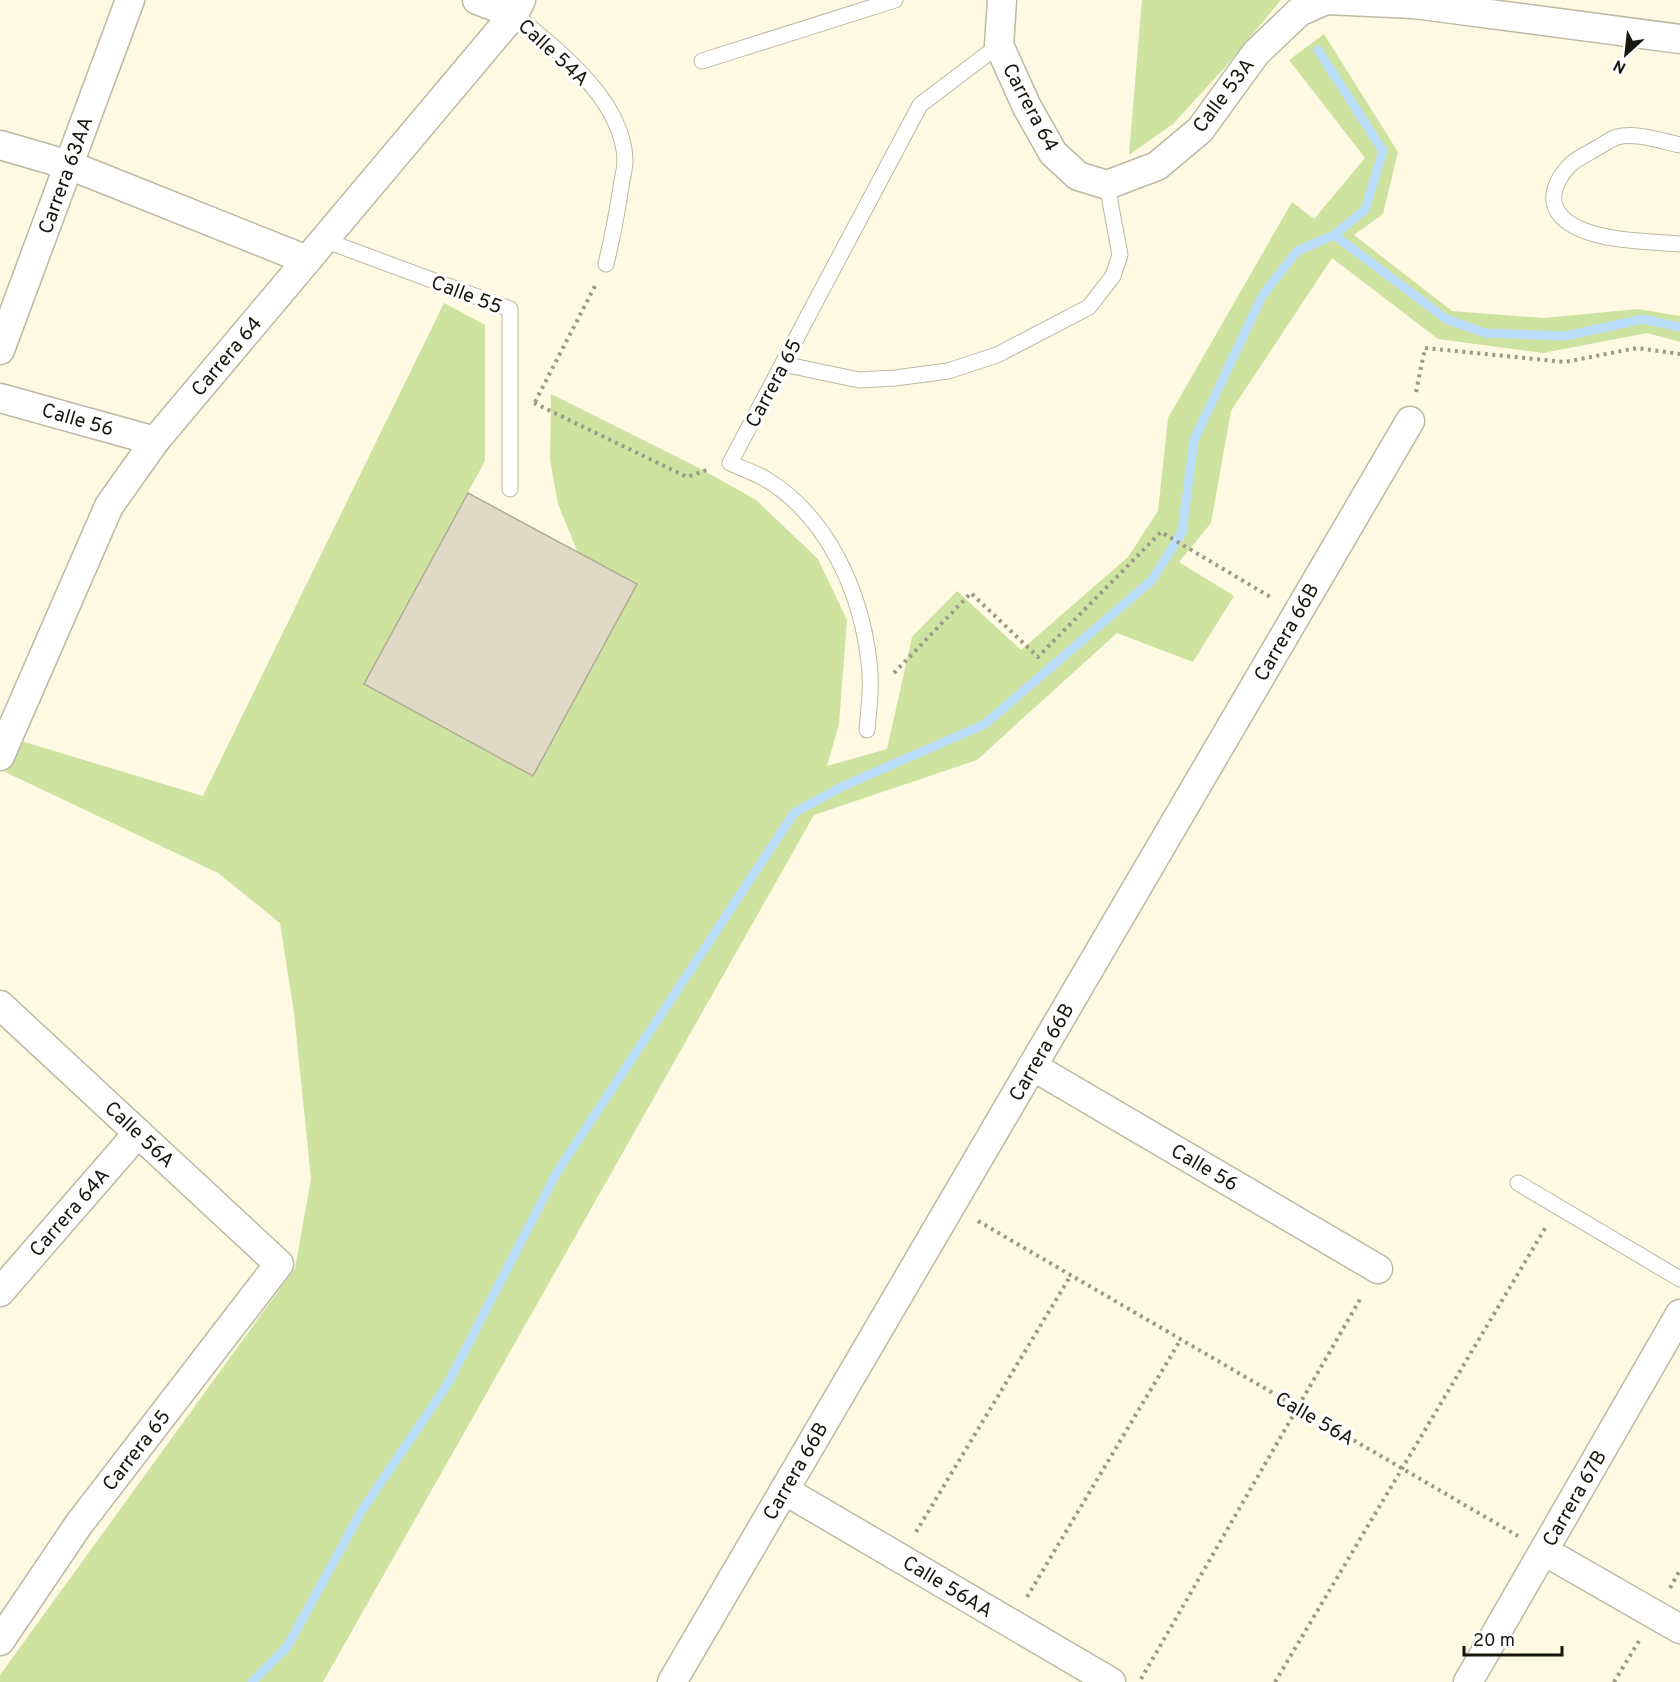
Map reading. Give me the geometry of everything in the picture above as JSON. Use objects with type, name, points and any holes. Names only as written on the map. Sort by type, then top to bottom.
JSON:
[{"type":"street","name":"Carrera 63AA","points":[[0,350],[130,0]]},
{"type":"street","name":"Calle 54A","points":[[477,0],[517,7]]},
{"type":"street","name":"Carrera 64","points":[[1002,0],[999,45],[1027,107],[1053,153],[1078,176],[1107,185]]},
{"type":"street","name":"Calle 53A","points":[[1107,185],[1157,166],[1200,130],[1256,53],[1299,12],[1326,0],[1414,4],[1680,39]]},
{"type":"street","name":"Carrera 64","points":[[0,756],[109,506],[155,441],[517,7]]},
{"type":"street","name":"Calle 55","points":[[0,145],[69,165],[316,250]]},
{"type":"street","name":"Calle 56","points":[[0,398],[155,441]]},
{"type":"street","name":"Carrera 66B","points":[[672,1682],[1410,421]]},
{"type":"street","name":"Calle 56A","points":[[0,1005],[279,1264]]},
{"type":"street","name":"Calle 56","points":[[1032,1066],[1378,1269]]},
{"type":"street","name":"Carrera 64A","points":[[0,1292],[138,1133]]},
{"type":"street","name":"Carrera 65","points":[[0,1641],[80,1524],[279,1264]]},
{"type":"street","name":"Carrera 67B","points":[[1468,1682],[1680,1314]]},
{"type":"street","name":"Calle 56AA","points":[[784,1490],[1111,1682]]},
{"type":"street","points":[[1544,1551],[1680,1629]]},
{"type":"lane","points":[[702,62],[895,0]]},
{"type":"lane","name":"Calle 54A","points":[[517,7],[572,62],[617,123],[625,160],[616,220],[606,264]]},
{"type":"lane","name":"Carrera 65","points":[[730,463],[920,105],[999,45]]},
{"type":"lane","points":[[1680,146],[1632,136],[1616,137],[1571,164],[1558,180],[1553,195],[1554,206],[1562,218],[1582,230],[1613,237],[1680,244]]},
{"type":"lane","points":[[783,364],[859,380],[948,371],[997,355],[1089,307],[1113,276],[1120,255],[1107,185]]},
{"type":"lane","name":"Calle 55","points":[[316,250],[510,309],[510,489]]},
{"type":"lane","points":[[730,463],[764,478],[804,510],[825,538],[842,567],[855,597],[869,663],[870,697],[867,730]]},
{"type":"lane","points":[[1518,1183],[1680,1279]]},
{"type":"path","points":[[510,449],[606,264]]},
{"type":"path","points":[[1410,421],[1425,348],[1564,362],[1637,348],[1680,354]]},
{"type":"path","points":[[534,403],[687,477],[730,463]]},
{"type":"path","points":[[870,697],[971,593],[1038,657],[1161,532],[1297,613]]},
{"type":"path","name":"Calle 56A","points":[[951,1205],[1544,1551]]},
{"type":"path","points":[[1275,1682],[1558,1207]]},
{"type":"path","points":[[1139,1682],[1378,1269]]},
{"type":"path","points":[[901,1558],[1071,1275]]},
{"type":"path","points":[[1011,1624],[1181,1339]]},
{"type":"green space","points":[[1142,0],[1281,0],[1228,64],[1173,124],[1129,155]]},
{"type":"green space","points":[[1324,34],[1398,152],[1383,214],[1354,235],[1452,311],[1544,318],[1638,309],[1680,316],[1680,342],[1647,333],[1543,353],[1438,339],[1332,258],[1231,411],[1211,523],[1179,562],[1234,596],[1193,662],[1117,633],[977,760],[814,815],[323,1682],[0,1682],[0,1675],[295,1268],[311,1179],[294,1013],[280,923],[218,873],[5,772],[18,740],[203,796],[444,303],[485,325],[485,461],[364,684],[533,776],[578,553],[558,504],[550,460],[551,394],[701,469],[756,500],[818,559],[847,620],[839,724],[827,766],[887,749],[912,637],[957,591],[1021,650],[1128,557],[1158,511],[1168,418],[1292,202],[1314,219],[1365,158],[1289,60]]},
{"type":"building","points":[[468,493],[637,584],[533,776],[364,684]]},
{"type":"waterway","points":[[252,1682],[287,1647],[362,1510],[447,1385],[557,1172],[794,813],[841,787],[985,724],[1152,580],[1182,532],[1194,440],[1262,296],[1297,251],[1334,235],[1365,210],[1383,151],[1318,50]]},
{"type":"waterway","points":[[1334,235],[1446,319],[1485,333],[1565,336],[1643,319],[1680,327]]}]
